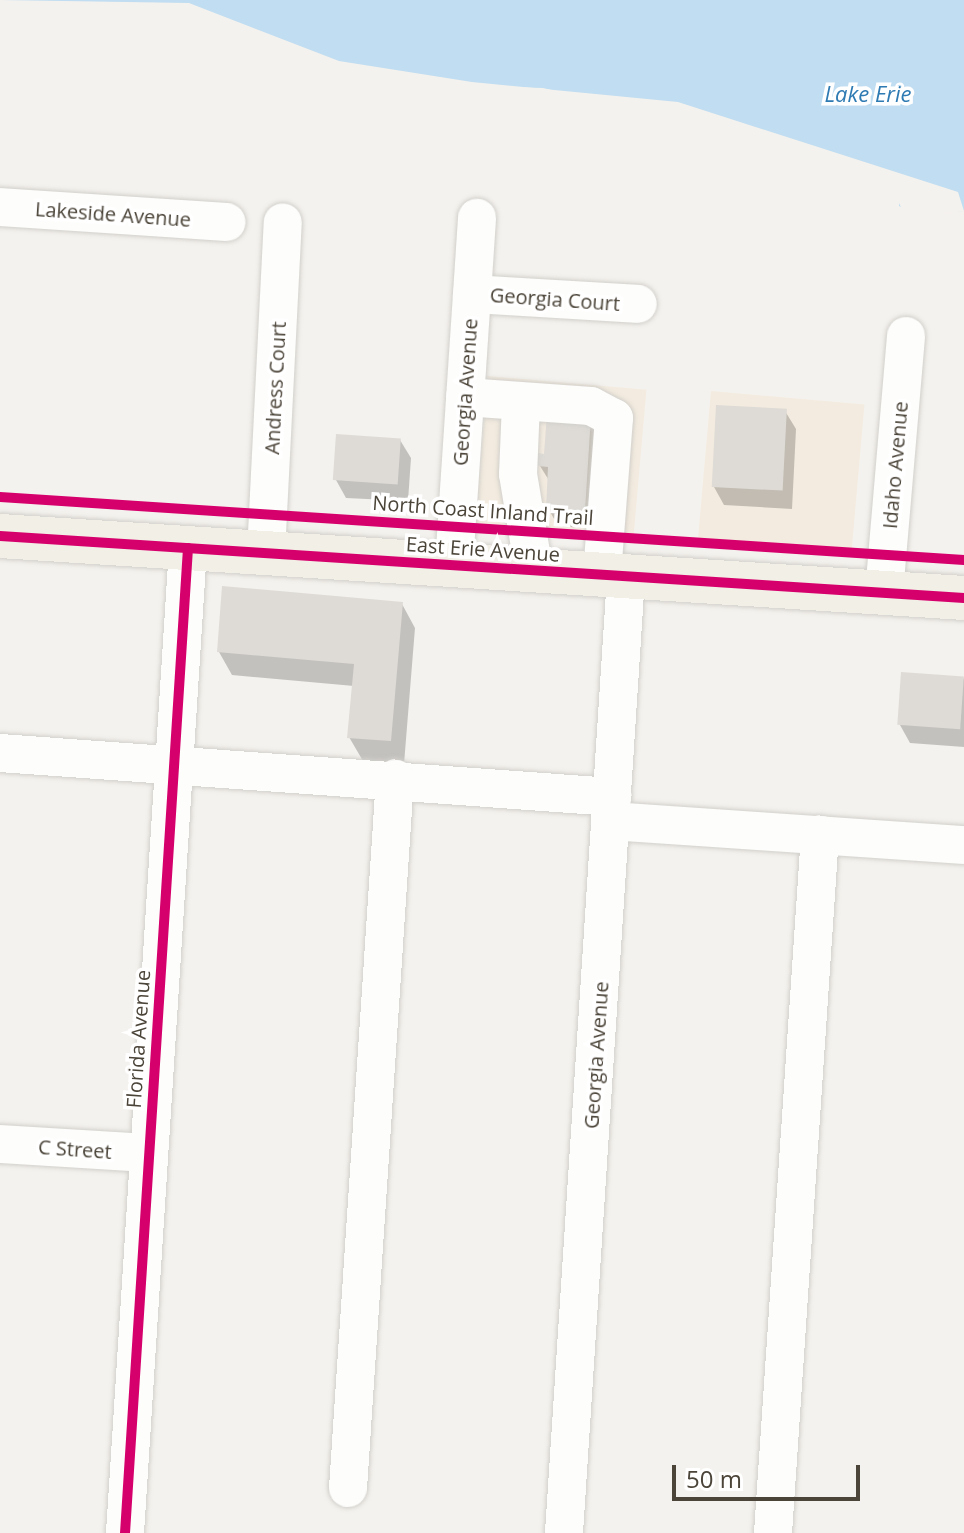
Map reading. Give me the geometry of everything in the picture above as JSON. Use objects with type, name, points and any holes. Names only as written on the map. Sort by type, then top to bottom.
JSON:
[{"type":"main road","name":"East Erie Avenue","points":[[0,536],[964,598]]},
{"type":"street","name":"Lakeside Avenue","points":[[0,207],[227,222]]},
{"type":"street","name":"Georgia Avenue","points":[[454,565],[477,218]]},
{"type":"street","name":"Andress Court","points":[[266,553],[283,222]]},
{"type":"street","name":"Georgia Court","points":[[472,294],[638,304]]},
{"type":"street","name":"Idaho Avenue","points":[[884,593],[906,336]]},
{"type":"street","points":[[465,397],[521,403],[518,474],[534,571]]},
{"type":"street","name":"Georgia Avenue","points":[[521,403],[591,406],[614,418],[611,809],[564,1533]]},
{"type":"street","name":"Florida Avenue","points":[[125,1533],[188,548]]},
{"type":"street","points":[[0,753],[395,779],[820,835],[964,845]]},
{"type":"street","points":[[348,1488],[395,779]]},
{"type":"street","points":[[773,1533],[820,835]]},
{"type":"street","name":"C Street","points":[[0,1144],[149,1153]]},
{"type":"shaded area","points":[[488,376],[646,390],[633,539],[475,525]]},
{"type":"shaded area","points":[[711,391],[864,404],[851,553],[698,539]]},
{"type":"water","name":"Lake Erie","points":[[0,0],[964,0],[964,211],[916,214],[899,206],[900,193],[642,111],[543,88],[510,87],[507,94]]},
{"type":"pier","points":[[0,0],[189,3],[339,61],[472,82],[678,102],[958,192],[964,211],[915,218],[903,212],[896,196],[785,180],[641,115],[550,104],[541,92],[513,91],[509,98],[466,109],[368,94],[355,101],[251,75],[185,40],[119,27],[0,22]]},
{"type":"building","points":[[716,405],[787,409],[783,491],[712,487]]},
{"type":"building","points":[[547,413],[591,416],[585,511],[546,509],[548,467],[538,466],[538,453],[544,454]]},
{"type":"building","points":[[336,434],[401,439],[398,484],[333,480]]},
{"type":"building","points":[[222,586],[403,602],[391,741],[347,738],[354,664],[217,652]]},
{"type":"building","points":[[901,672],[964,676],[960,729],[897,725]]},
{"type":"cycle path","name":"North Coast Inland Trail","points":[[0,497],[964,560]]},
{"type":"cycle path","points":[[0,536],[964,598]]},
{"type":"cycle path","points":[[125,1533],[188,548]]}]
